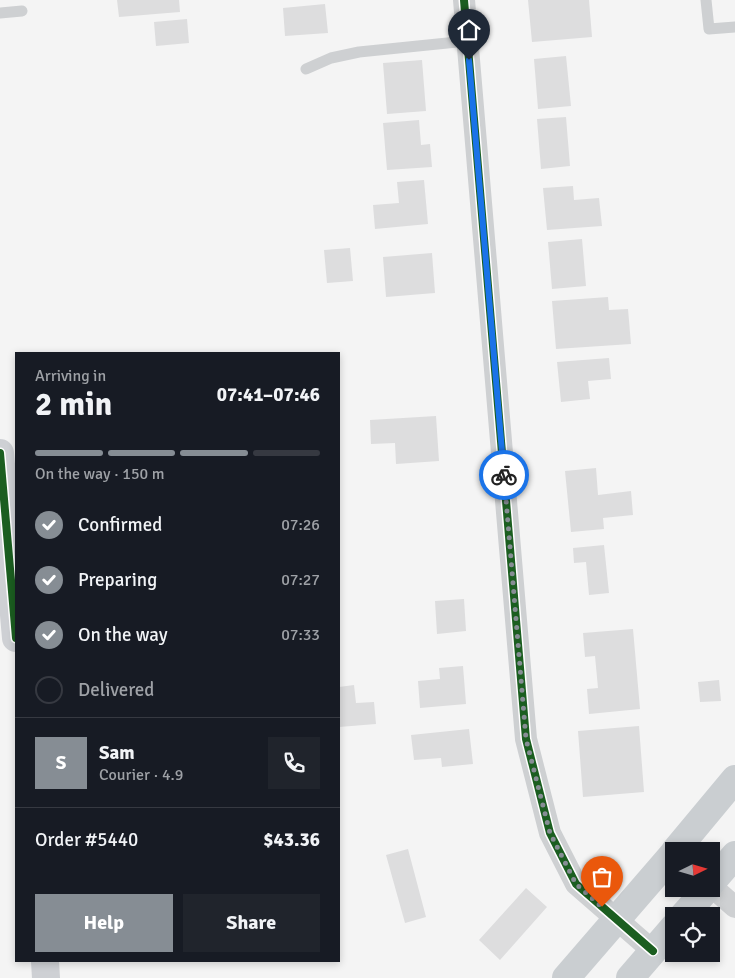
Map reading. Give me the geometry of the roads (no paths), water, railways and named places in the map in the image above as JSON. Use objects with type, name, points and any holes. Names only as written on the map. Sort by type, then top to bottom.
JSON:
[{"type":"main road","points":[[683,842],[735,778]]},
{"type":"main road","points":[[720,874],[735,856]]},
{"type":"main road","points":[[566,978],[665,863]]},
{"type":"main road","points":[[630,978],[665,937]]},
{"type":"street","points":[[464,0],[526,739],[550,833],[576,884],[653,951]]},
{"type":"street","points":[[0,453],[15,626]]},
{"type":"street","points":[[720,893],[735,907]]},
{"type":"street","points":[[45,962],[46,978]]},
{"type":"lane","points":[[706,0],[709,29],[735,27]]},
{"type":"lane","points":[[0,13],[22,11]]},
{"type":"lane","points":[[306,69],[331,58],[359,52],[467,40]]}]
